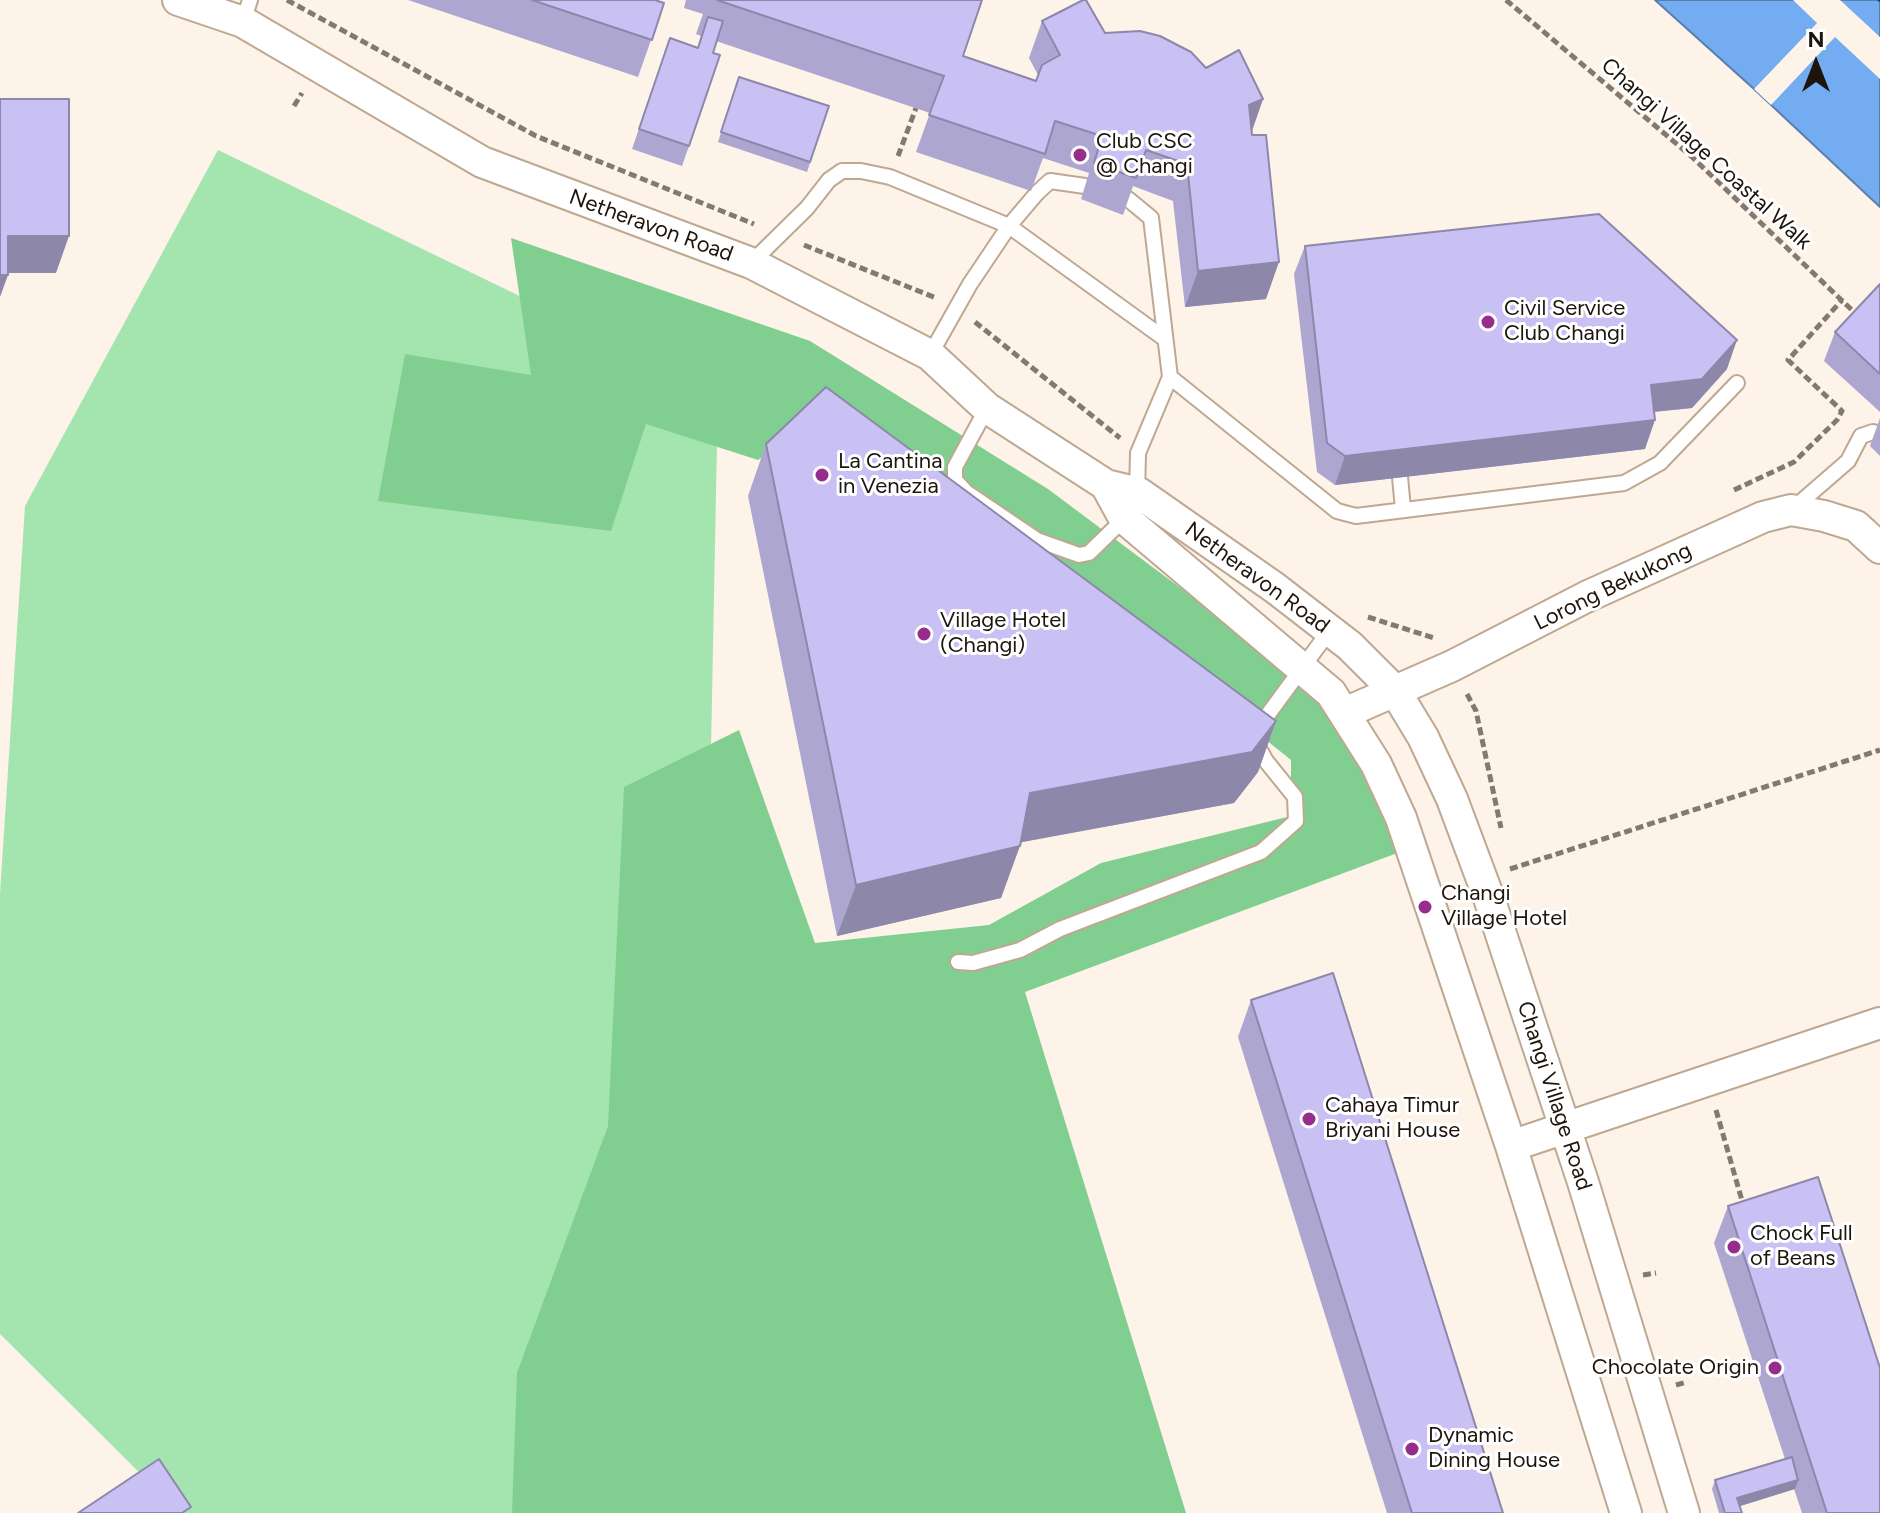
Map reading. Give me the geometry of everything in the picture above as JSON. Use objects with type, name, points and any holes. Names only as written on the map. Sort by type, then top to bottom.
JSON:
[{"type":"street","name":"Netheravon Road","points":[[178,0],[247,11],[482,162],[751,263],[930,355],[987,408],[1106,485],[1132,506],[1347,712]]},
{"type":"street","name":"Netheravon Road","points":[[1132,506],[1330,630],[1395,691]]},
{"type":"street","points":[[1791,510],[1856,526],[1880,548]]},
{"type":"street","name":"Lorong Bekukong","points":[[1347,712],[1452,666],[1586,597],[1763,517],[1791,510]]},
{"type":"street","name":"Changi Village Road","points":[[1395,691],[1423,737],[1452,799],[1565,1130],[1684,1513]]},
{"type":"street","points":[[1347,712],[1401,818],[1511,1146],[1626,1513]]},
{"type":"street","points":[[1511,1146],[1565,1130],[1707,1078],[1880,1023]]},
{"type":"lane","points":[[751,263],[842,171],[890,177],[1009,226],[1165,339]]},
{"type":"lane","points":[[930,355],[956,306],[1009,226],[1050,181],[1085,186]]},
{"type":"lane","points":[[987,408],[955,467],[955,480],[966,492],[1037,540],[1064,552],[1089,553],[1132,506],[1138,453],[1170,377],[1151,218],[1128,199]]},
{"type":"lane","points":[[1170,377],[1337,511],[1356,516],[1624,483],[1660,463],[1737,383]]},
{"type":"lane","points":[[1791,510],[1829,480],[1852,456],[1861,436],[1873,432],[1880,434]]},
{"type":"lane","points":[[1400,477],[1403,509]]},
{"type":"lane","points":[[958,962],[973,963],[1020,950],[1060,929],[1261,852],[1296,821],[1295,797],[1266,761],[1256,743],[1261,724],[1330,630]]},
{"type":"path","name":"Changi Village Coastal Walk","points":[[1506,0],[1691,156],[1862,320]]},
{"type":"path","points":[[294,106],[299,100]]},
{"type":"path","points":[[890,177],[916,108]]},
{"type":"path","points":[[1724,495],[1794,462],[1837,420],[1842,411],[1788,360],[1842,300]]},
{"type":"path","points":[[1432,635],[1446,628]]},
{"type":"path","points":[[1452,666],[1476,711],[1503,841]]},
{"type":"path","points":[[1506,855],[1509,869],[1880,750]]},
{"type":"path","points":[[1707,1078],[1746,1214]]},
{"type":"green space","points":[[218,150],[718,392],[696,1513],[180,1513],[0,1334],[0,894],[25,506]]},
{"type":"green space","points":[[511,238],[810,341],[1048,489],[1305,681],[1353,733],[1400,852],[1025,992],[1186,1513],[512,1513],[517,1373],[608,1126],[624,787],[739,730],[815,943],[989,925],[1101,863],[1291,816],[1291,760],[1004,529],[825,414],[758,460],[646,424],[611,531],[378,501],[405,354],[531,375]]},
{"type":"water","points":[[1655,0],[1880,0],[1880,207],[1754,89]]},
{"type":"pier","points":[[1793,0],[1840,0],[1880,37],[1880,79],[1835,37],[1771,105],[1754,89],[1817,23]]},
{"type":"building","points":[[532,0],[655,0],[664,3],[652,40]]},
{"type":"building","points":[[717,0],[982,0],[963,56],[1036,81],[1042,65],[1060,55],[1042,21],[1083,0],[1086,0],[1105,33],[1140,31],[1160,36],[1191,52],[1206,68],[1239,50],[1263,99],[1249,105],[1252,135],[1266,135],[1279,262],[1198,271],[1187,164],[1146,150],[1136,178],[1094,163],[1102,136],[1055,121],[1045,154],[929,115],[944,76]]},
{"type":"building","points":[[708,17],[723,21],[713,53],[720,55],[689,146],[639,129],[670,38],[698,48]]},
{"type":"building","points":[[739,77],[829,106],[810,162],[721,132]]},
{"type":"building","points":[[0,99],[69,99],[69,236],[8,236],[8,275],[0,275]]},
{"type":"building","name":"Civil Service Club Changi","points":[[1599,214],[1737,340],[1702,379],[1651,385],[1655,420],[1345,456],[1327,443],[1305,246]]},
{"type":"building","points":[[1880,284],[1880,374],[1835,332]]},
{"type":"building","name":"Village Hotel (Changi)","points":[[826,387],[1276,721],[1252,752],[1030,793],[1020,846],[856,885],[766,444]]},
{"type":"building","points":[[1333,973],[1503,1513],[1412,1513],[1251,1000]]},
{"type":"building","points":[[1818,1177],[1880,1368],[1880,1513],[1827,1513],[1728,1206]]},
{"type":"building","points":[[1792,1457],[1798,1480],[1737,1498],[1742,1513],[1725,1513],[1715,1480]]},
{"type":"building","points":[[159,1459],[191,1507],[182,1513],[78,1513]]},
{"type":"place","name":"Club CSC @ Changi","points":[[1080,155]]},
{"type":"place","name":"Civil Service Club Changi","points":[[1488,322]]},
{"type":"place","name":"La Cantina in Venezia","points":[[822,475]]},
{"type":"place","name":"Village Hotel (Changi)","points":[[924,634]]},
{"type":"place","name":"Changi Village Hotel","points":[[1425,907]]},
{"type":"place","name":"Cahaya Timur Briyani House","points":[[1309,1119]]},
{"type":"place","name":"Chock Full of Beans","points":[[1734,1247]]},
{"type":"place","name":"Chocolate Origin","points":[[1775,1368]]},
{"type":"place","name":"Dynamic Dining House","points":[[1412,1449]]}]
